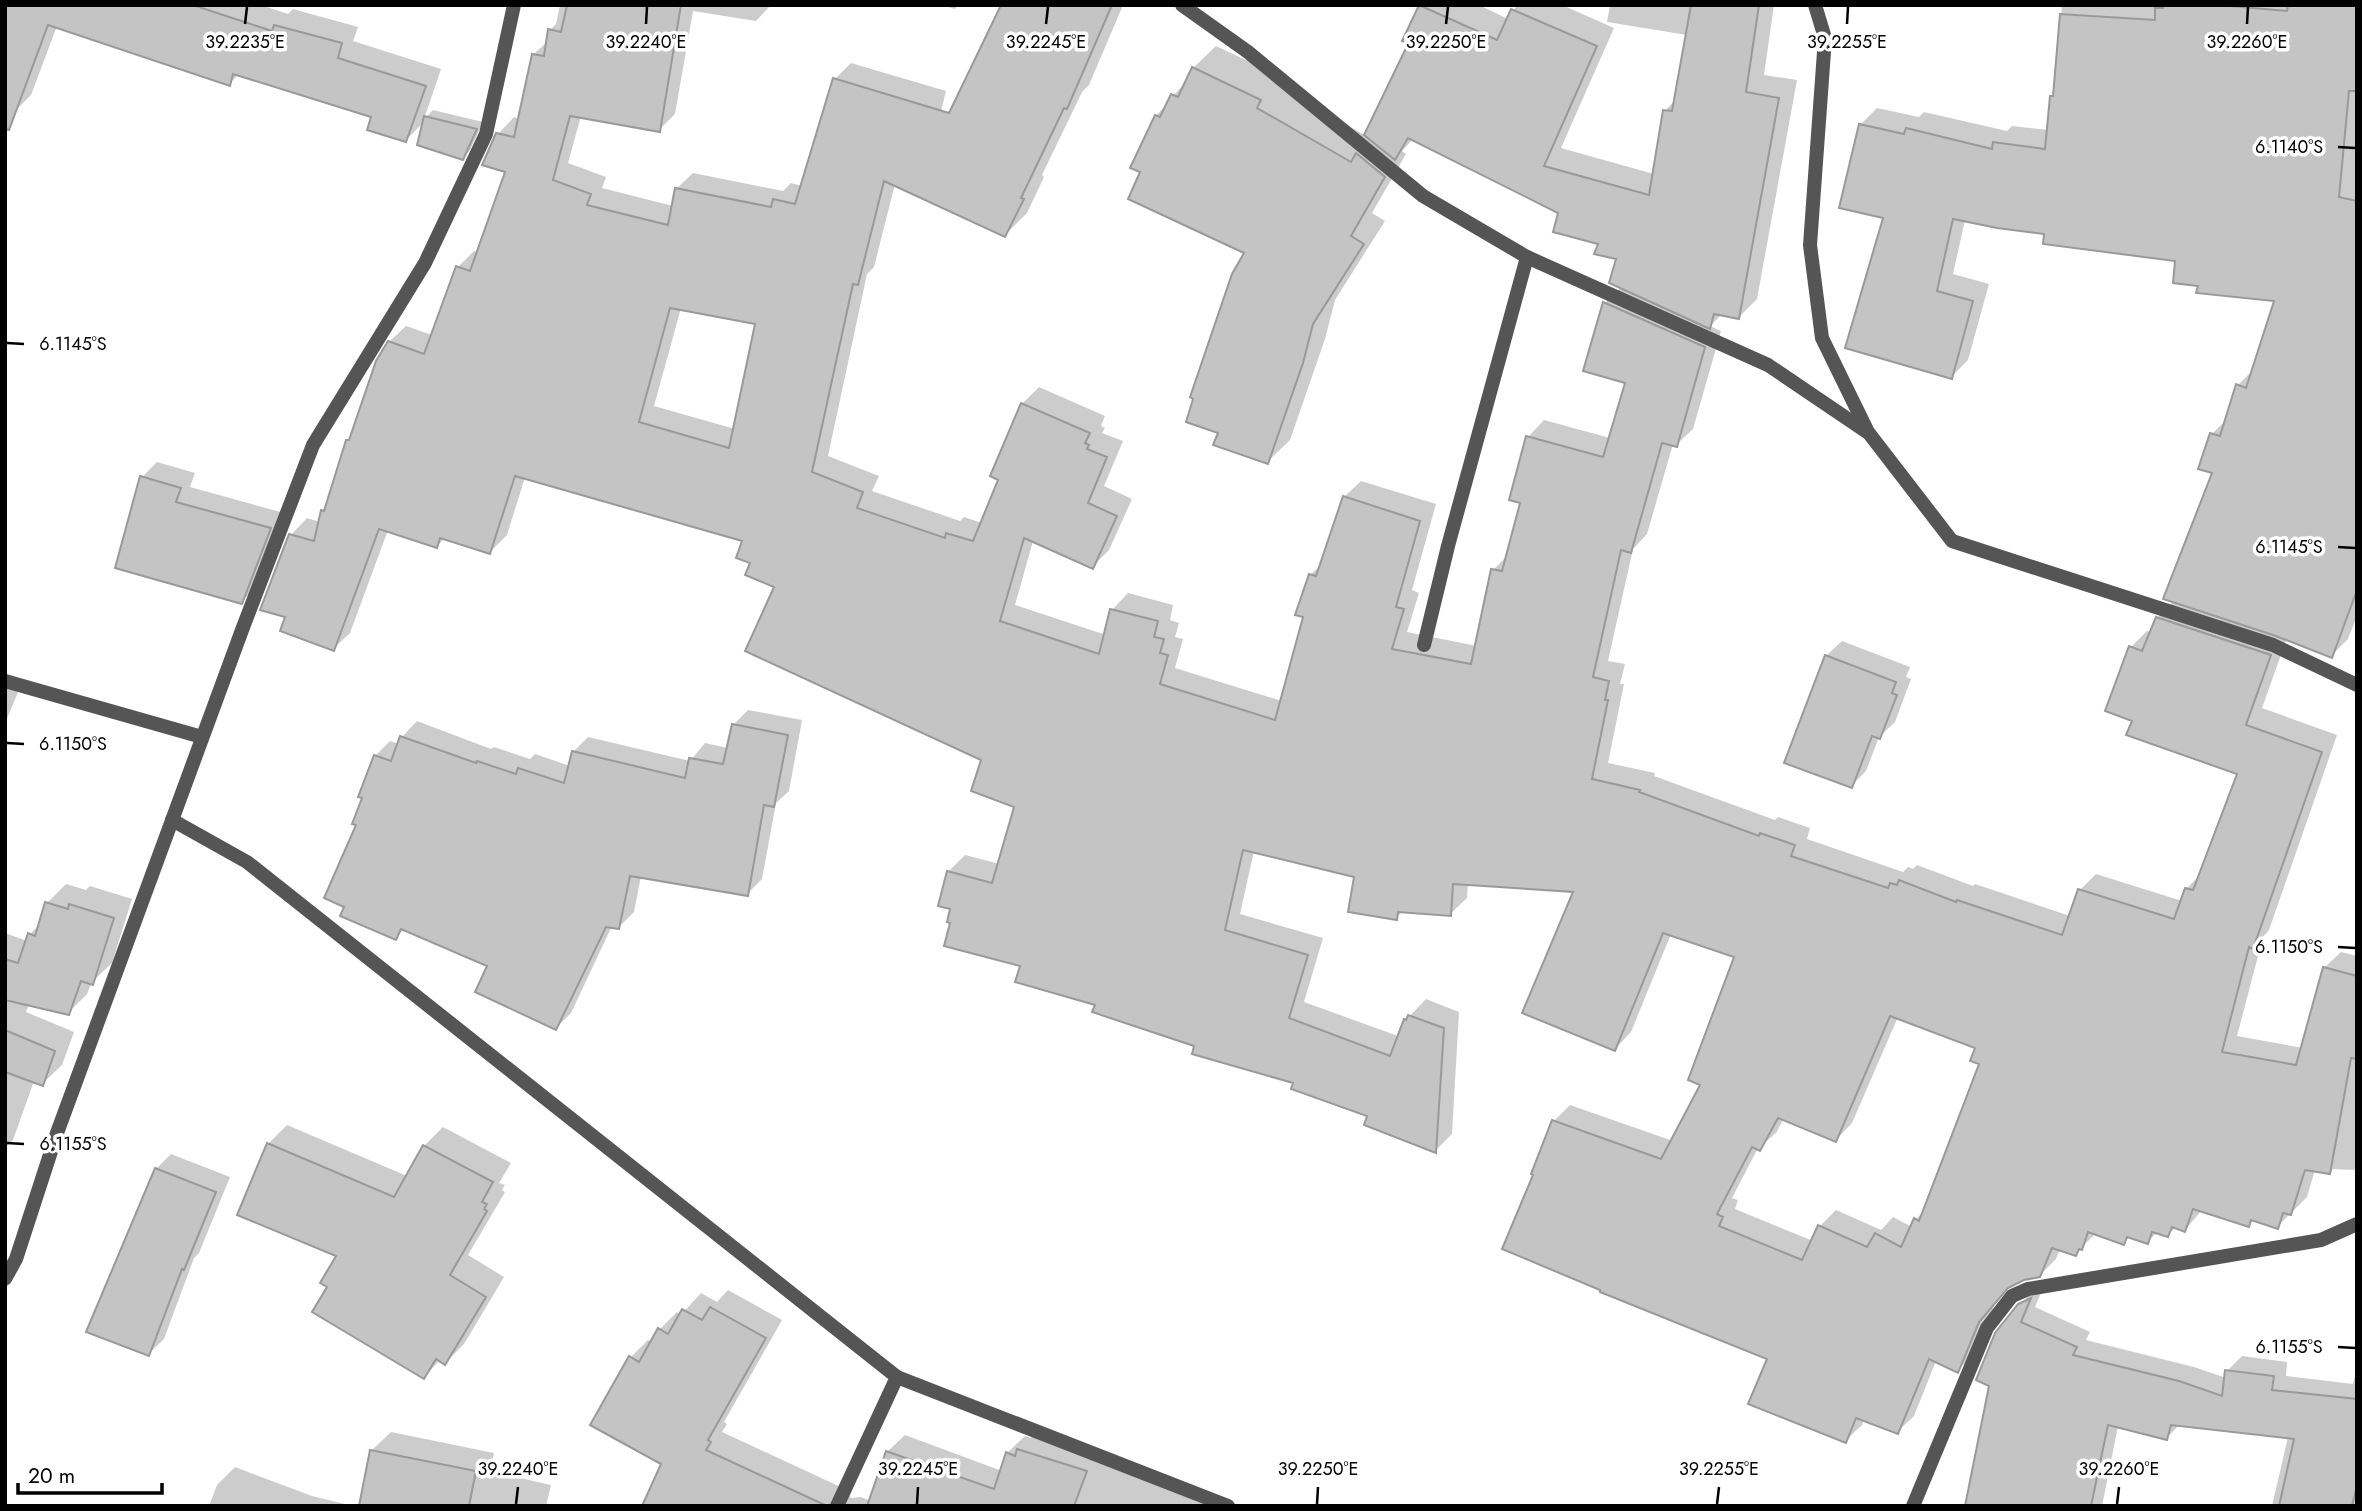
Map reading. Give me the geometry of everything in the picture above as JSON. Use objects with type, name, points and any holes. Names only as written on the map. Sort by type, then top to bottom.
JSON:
[{"type":"street","points":[[5,1279],[16,1259],[57,1133],[202,737],[313,445],[425,262],[486,134],[514,5]]},
{"type":"street","points":[[1182,5],[1248,52],[1423,195],[1527,257],[1768,365],[1868,432]]},
{"type":"street","points":[[1815,5],[1825,38],[1810,246],[1822,338],[1868,432],[1952,541],[2273,645],[2357,685]]},
{"type":"street","points":[[1424,645],[1448,546],[1527,257]]},
{"type":"street","points":[[5,681],[202,737]]},
{"type":"street","points":[[172,820],[247,862],[897,1377],[1228,1506]]},
{"type":"street","points":[[1913,1506],[1987,1328],[2012,1297],[2028,1289],[2321,1240],[2357,1224]]},
{"type":"street","points":[[837,1506],[897,1377]]},
{"type":"building","points":[[5,5],[193,5],[272,31],[274,25],[342,43],[338,58],[426,86],[406,142],[367,130],[371,117],[233,74],[230,86],[48,25],[9,130],[5,129]]},
{"type":"building","points":[[567,5],[681,5],[660,132],[570,116],[553,180],[591,194],[587,205],[668,225],[675,188],[771,207],[773,199],[795,204],[833,78],[949,113],[1001,5],[1112,5],[1067,109],[1064,108],[1005,237],[884,181],[858,285],[853,284],[812,472],[863,492],[857,508],[945,538],[946,533],[973,541],[998,480],[990,476],[1021,403],[1090,433],[1085,443],[1089,445],[1087,449],[1107,457],[1088,503],[1117,516],[1093,569],[1024,538],[1000,621],[1099,654],[1110,609],[1158,621],[1154,637],[1164,639],[1160,653],[1168,655],[1160,684],[1275,720],[1303,617],[1295,615],[1309,574],[1316,576],[1343,496],[1420,521],[1396,607],[1404,609],[1392,649],[1471,664],[1491,569],[1502,571],[1520,503],[1509,500],[1526,436],[1603,457],[1625,383],[1583,371],[1603,302],[1705,347],[1677,447],[1662,443],[1631,553],[1621,550],[1593,677],[1609,681],[1605,700],[1608,700],[1592,779],[1640,790],[1639,792],[1759,836],[1760,833],[1795,845],[1791,856],[1888,888],[1890,883],[1897,885],[1899,880],[1956,902],[1957,900],[2062,935],[2078,889],[2174,919],[2185,888],[2193,890],[2237,774],[2126,735],[2132,721],[2105,711],[2129,646],[2142,651],[2156,617],[2271,655],[2246,725],[2322,752],[2253,949],[2249,947],[2222,1052],[2296,1065],[2323,967],[2357,976],[2357,1059],[2351,1058],[2330,1174],[2305,1170],[2291,1215],[2283,1213],[2278,1229],[2251,1220],[2249,1227],[2193,1209],[2185,1232],[2172,1227],[2168,1237],[2152,1232],[2148,1244],[2127,1237],[2124,1245],[2088,1232],[2082,1250],[2079,1249],[2076,1256],[2052,1248],[2040,1277],[2024,1280],[2008,1288],[1979,1322],[1958,1373],[1929,1359],[1898,1434],[1856,1418],[1846,1443],[1748,1404],[1767,1359],[1600,1292],[1502,1249],[1533,1175],[1531,1174],[1552,1120],[1661,1159],[1700,1085],[1688,1080],[1734,957],[1663,933],[1615,1051],[1522,1013],[1573,892],[1453,884],[1451,916],[1398,912],[1397,920],[1348,912],[1354,877],[1243,850],[1225,930],[1308,955],[1289,1018],[1390,1056],[1408,1015],[1444,1028],[1436,1153],[1364,1125],[1367,1116],[1291,1089],[1293,1083],[1192,1054],[1194,1046],[1092,1012],[1095,1005],[1015,982],[1020,966],[944,946],[950,923],[947,922],[950,909],[938,906],[947,871],[992,883],[1014,807],[971,791],[981,760],[745,651],[774,587],[745,575],[750,563],[736,558],[742,541],[515,476],[490,554],[440,538],[437,548],[379,529],[334,651],[280,631],[285,617],[260,610],[289,534],[314,541],[321,510],[324,511],[346,440],[349,440],[376,361],[388,341],[424,354],[456,266],[470,271],[505,172],[482,165],[496,133],[514,137],[532,54],[544,56],[548,29],[561,32]],"holes":[[[670,308],[755,324],[729,448],[639,422]],[[1890,1016],[1975,1048],[1970,1061],[1979,1064],[1919,1221],[1914,1218],[1901,1247],[1875,1233],[1867,1247],[1818,1225],[1802,1260],[1719,1226],[1723,1217],[1717,1214],[1752,1147],[1760,1151],[1778,1118],[1836,1142]]]},
{"type":"building","points":[[1419,5],[1497,40],[1511,9],[1597,46],[1544,166],[1649,195],[1663,110],[1672,111],[1691,5],[1759,5],[1746,92],[1779,98],[1739,319],[1714,314],[1710,329],[1609,283],[1616,259],[1594,254],[1598,244],[1553,232],[1558,213],[1408,138],[1395,160],[1364,135],[1408,44],[1402,41]]},
{"type":"building","points":[[2163,5],[2219,5],[2287,11],[2288,5],[2357,5],[2357,91],[2349,91],[2339,197],[2357,201],[2357,590],[2332,658],[2276,636],[2163,599],[2212,473],[2198,469],[2210,433],[2220,436],[2236,384],[2246,388],[2274,301],[2196,293],[2198,286],[2173,283],[2175,261],[2043,244],[2044,234],[1953,219],[1937,291],[1973,301],[1952,379],[1845,348],[1883,218],[1839,208],[1859,124],[1904,134],[1906,128],[1992,149],[1993,142],[2045,149],[2060,14],[2155,20],[2155,8],[2163,8]]},
{"type":"building","points":[[1192,67],[1261,100],[1257,108],[1351,162],[1356,153],[1385,177],[1351,236],[1364,244],[1313,324],[1303,363],[1268,464],[1213,445],[1218,433],[1186,422],[1193,399],[1190,397],[1232,274],[1244,253],[1128,199],[1140,172],[1130,168],[1155,115],[1160,117],[1171,94],[1178,97]]},
{"type":"building","points":[[424,116],[477,129],[463,160],[417,145]]},
{"type":"building","points":[[140,476],[181,488],[176,502],[271,528],[242,604],[115,568]]},
{"type":"building","points":[[1825,655],[1896,682],[1892,693],[1897,695],[1880,739],[1872,736],[1852,788],[1784,763]]},
{"type":"building","points":[[732,724],[788,735],[774,807],[764,805],[748,896],[630,876],[619,929],[606,927],[556,1030],[475,992],[487,966],[401,929],[396,940],[340,916],[344,907],[324,898],[356,825],[352,824],[362,798],[358,797],[374,755],[391,761],[400,736],[476,763],[477,761],[516,774],[518,768],[564,783],[572,751],[685,778],[689,758],[723,764]]},
{"type":"building","points":[[45,902],[68,909],[69,904],[114,918],[93,985],[81,981],[69,1015],[5,1000],[5,959],[18,963],[28,933],[35,936]]},
{"type":"building","points":[[5,1030],[55,1051],[43,1086],[5,1072]]},
{"type":"building","points":[[267,1143],[394,1197],[423,1145],[493,1182],[482,1202],[487,1204],[484,1209],[487,1211],[450,1275],[486,1297],[445,1365],[436,1359],[424,1379],[312,1312],[327,1287],[320,1283],[336,1256],[237,1215]]},
{"type":"building","points":[[155,1168],[216,1192],[184,1270],[182,1269],[149,1356],[86,1332]]},
{"type":"building","points":[[2031,1298],[2021,1322],[2077,1347],[2073,1355],[2179,1381],[2222,1396],[2225,1370],[2274,1376],[2272,1390],[2357,1399],[2357,1485],[2352,1506],[2279,1506],[2294,1439],[2171,1425],[2167,1440],[2108,1425],[2091,1506],[1965,1506],[1989,1386],[1976,1380],[1995,1333],[2018,1304]]},
{"type":"building","points":[[710,1307],[766,1338],[708,1440],[711,1442],[706,1450],[827,1506],[642,1506],[661,1464],[590,1425],[629,1356],[639,1362],[658,1328],[668,1334],[682,1309],[702,1320]]},
{"type":"building","points":[[1017,1449],[1087,1471],[1074,1506],[867,1506],[886,1451],[994,1489],[1006,1452],[1015,1456]]},
{"type":"building","points":[[370,1450],[476,1471],[469,1506],[359,1506]]}]
